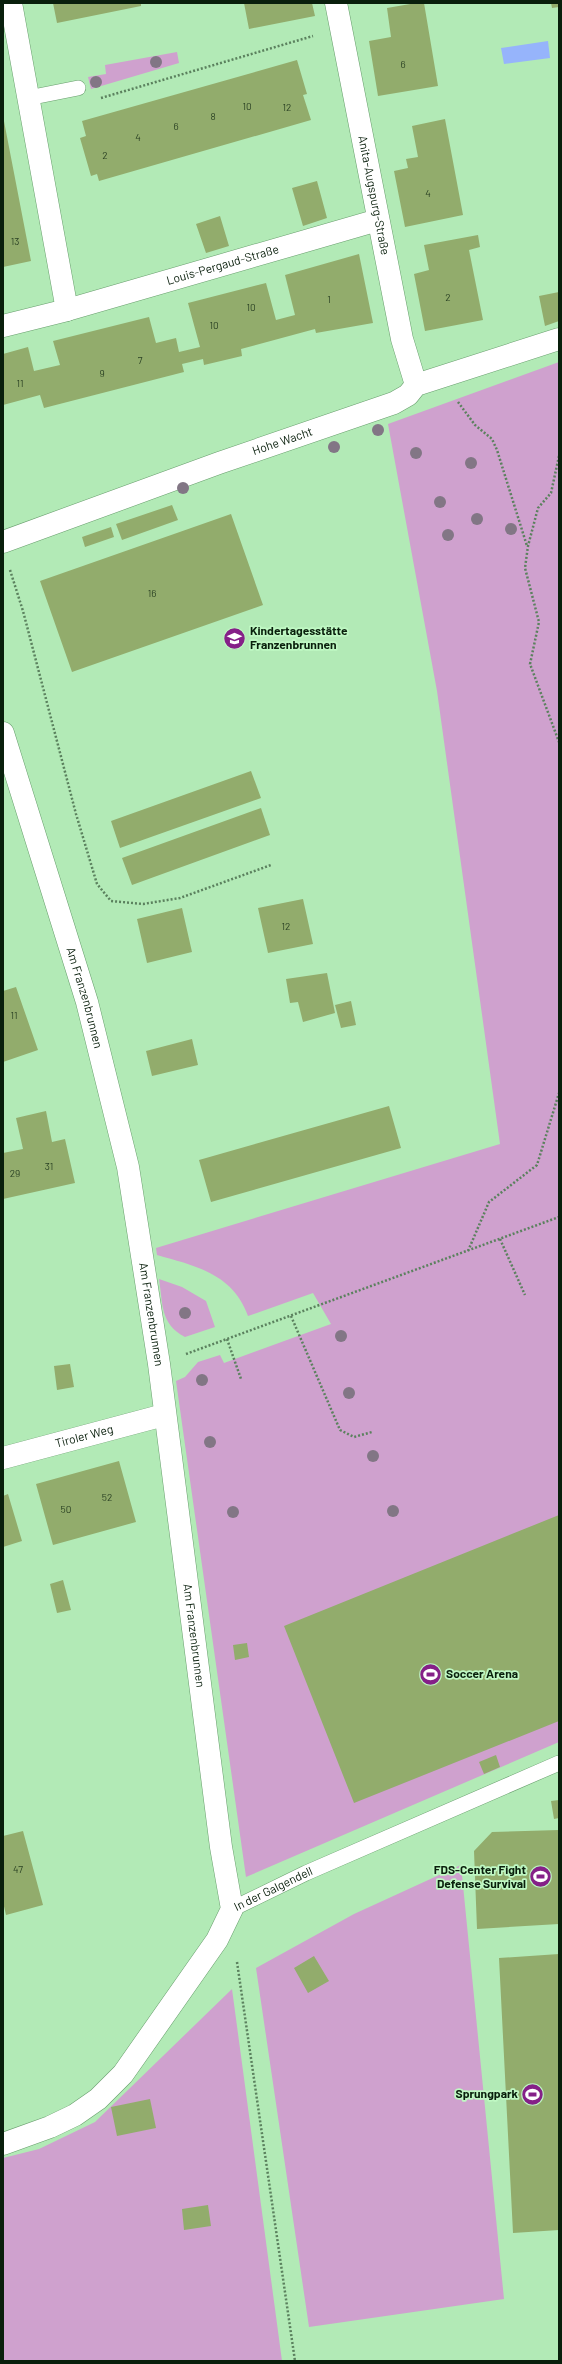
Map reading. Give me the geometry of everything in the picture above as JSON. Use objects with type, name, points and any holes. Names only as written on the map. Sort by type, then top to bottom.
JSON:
[{"type":"street","points":[[11,3],[67,310]]},
{"type":"street","name":"Anita-Augspurg-Straße","points":[[336,3],[402,339],[416,385]]},
{"type":"street","name":"Louis-Pergaud-Straße","points":[[3,326],[67,310],[378,220]]},
{"type":"street","name":"Hohe Wacht","points":[[3,542],[212,466],[394,403],[408,395],[416,385],[559,339]]},
{"type":"street","name":"Am Franzenbrunnen","points":[[3,733],[9,778],[86,1002],[111,1094],[128,1167],[158,1364],[189,1589],[221,1847],[232,1910]]},
{"type":"street","name":"Tiroler Weg","points":[[3,1458],[164,1415]]},
{"type":"street","name":"In der Galgendell","points":[[3,2144],[50,2127],[98,2100],[123,2074],[217,1940],[232,1910]]},
{"type":"lane","points":[[28,98],[78,88]]},
{"type":"lane","name":"In der Galgendell","points":[[232,1910],[306,1873],[559,1763]]},
{"type":"path","points":[[78,88],[82,104],[341,28]]},
{"type":"path","points":[[456,400],[475,425],[492,439],[497,450],[528,546]]},
{"type":"path","points":[[559,456],[550,493],[538,508],[528,546],[525,568],[539,622],[530,664],[559,742]]},
{"type":"path","points":[[8,565],[23,611],[76,814],[97,884],[111,901],[143,904],[180,898],[271,864]]},
{"type":"path","points":[[468,1251],[489,1202],[537,1165],[559,1093]]},
{"type":"path","points":[[158,1364],[559,1217]]},
{"type":"path","points":[[500,1239],[525,1295]]},
{"type":"path","points":[[291,1316],[340,1430],[354,1437],[372,1432]]},
{"type":"path","points":[[227,1339],[241,1379]]},
{"type":"path","points":[[217,1940],[234,1944],[295,2361]]},
{"type":"shaded area","points":[[177,52],[179,63],[91,89],[88,77],[106,74],[105,65]]},
{"type":"shaded area","points":[[559,362],[559,1742],[246,1877],[176,1381],[185,1377],[198,1362],[220,1355],[224,1363],[331,1324],[313,1293],[248,1316],[233,1290],[223,1281],[199,1268],[157,1255],[156,1248],[500,1144],[437,691],[388,424]]},
{"type":"shaded area","points":[[159,1279],[182,1287],[206,1301],[215,1327],[185,1337],[177,1332],[167,1320],[164,1312]]},
{"type":"shaded area","points":[[461,1865],[504,2299],[309,2327],[256,1968],[354,1914]]},
{"type":"shaded area","points":[[232,1989],[282,2361],[3,2361],[3,2158],[39,2149],[95,2122]]},
{"type":"water","points":[[548,41],[550,58],[504,64],[501,48]]},
{"type":"building","points":[[53,3],[141,3],[141,6],[57,23]]},
{"type":"building","points":[[244,3],[312,3],[315,16],[249,29]]},
{"type":"building","points":[[424,3],[438,86],[378,96],[369,41],[391,37],[387,8]]},
{"type":"building","points":[[551,3],[559,3],[559,7],[552,8]]},
{"type":"building","points":[[297,60],[307,94],[303,95],[311,120],[99,181],[97,174],[91,176],[80,138],[86,136],[82,121]]},
{"type":"building","points":[[3,116],[31,261],[3,267]]},
{"type":"building","points":[[445,119],[463,215],[405,227],[394,171],[408,168],[406,159],[418,157],[412,126]]},
{"type":"building","points":[[317,181],[327,218],[303,226],[292,188]]},
{"type":"building","points":[[220,216],[229,246],[206,253],[196,224]]},
{"type":"building","points":[[478,235],[480,247],[469,250],[483,320],[425,331],[414,274],[429,270],[424,245]]},
{"type":"building","points":[[359,254],[373,323],[316,333],[315,329],[241,349],[242,356],[204,365],[203,359],[182,364],[184,372],[44,408],[40,395],[3,405],[3,354],[28,347],[34,371],[60,365],[53,341],[149,317],[156,343],[176,338],[179,352],[200,347],[188,303],[266,283],[276,320],[295,315],[285,275]]},
{"type":"building","points":[[559,292],[559,321],[545,326],[539,296]]},
{"type":"building","points":[[172,505],[178,520],[122,540],[116,524]]},
{"type":"building","points":[[231,514],[263,605],[72,672],[40,581]]},
{"type":"building","points":[[111,527],[114,537],[85,547],[82,537]]},
{"type":"building","points":[[251,771],[261,798],[120,848],[111,821]]},
{"type":"building","points":[[261,808],[270,835],[132,885],[122,858]]},
{"type":"building","points":[[303,899],[313,944],[268,953],[258,908]]},
{"type":"building","points":[[182,908],[192,952],[147,963],[137,919]]},
{"type":"building","points":[[327,973],[335,1013],[303,1022],[298,1002],[290,1003],[286,979]]},
{"type":"building","points":[[16,987],[38,1050],[3,1062],[3,991]]},
{"type":"building","points":[[351,1001],[356,1025],[341,1028],[335,1005]]},
{"type":"building","points":[[192,1039],[198,1065],[152,1076],[146,1051]]},
{"type":"building","points":[[389,1106],[401,1148],[211,1202],[199,1160]]},
{"type":"building","points":[[46,1111],[52,1142],[65,1139],[75,1183],[3,1199],[3,1153],[23,1149],[16,1118]]},
{"type":"building","points":[[70,1364],[74,1387],[57,1390],[54,1366]]},
{"type":"building","points":[[119,1461],[136,1522],[53,1545],[36,1484]]},
{"type":"building","points":[[8,1494],[22,1541],[3,1547],[3,1496]]},
{"type":"building","name":"Soccer Arena","points":[[559,1515],[559,1721],[354,1803],[284,1626]]},
{"type":"building","points":[[63,1580],[71,1610],[57,1613],[50,1584]]},
{"type":"building","points":[[247,1643],[249,1657],[235,1660],[233,1645]]},
{"type":"building","points":[[496,1755],[500,1767],[484,1774],[479,1762]]},
{"type":"building","points":[[559,1800],[559,1818],[554,1819],[551,1801]]},
{"type":"building","points":[[559,1830],[559,1924],[477,1929],[474,1851],[492,1832]]},
{"type":"building","points":[[23,1831],[43,1905],[6,1915],[3,1902],[3,1836]]},
{"type":"building","name":"Sprungpark","points":[[559,1954],[559,2230],[513,2233],[499,1958]]},
{"type":"building","points":[[314,1956],[329,1981],[308,1993],[294,1968]]},
{"type":"building","points":[[150,2099],[156,2128],[117,2136],[111,2107]]},
{"type":"building","points":[[208,2205],[211,2226],[184,2230],[182,2209]]},
{"type":"place","name":"Kindertagesstätte Franzenbrunnen","points":[[234,638]]},
{"type":"place","name":"Soccer Arena","points":[[431,1674]]},
{"type":"place","name":"FDS-Center Fight Defense Survival","points":[[541,1877]]},
{"type":"place","name":"Sprungpark","points":[[533,2094]]}]
